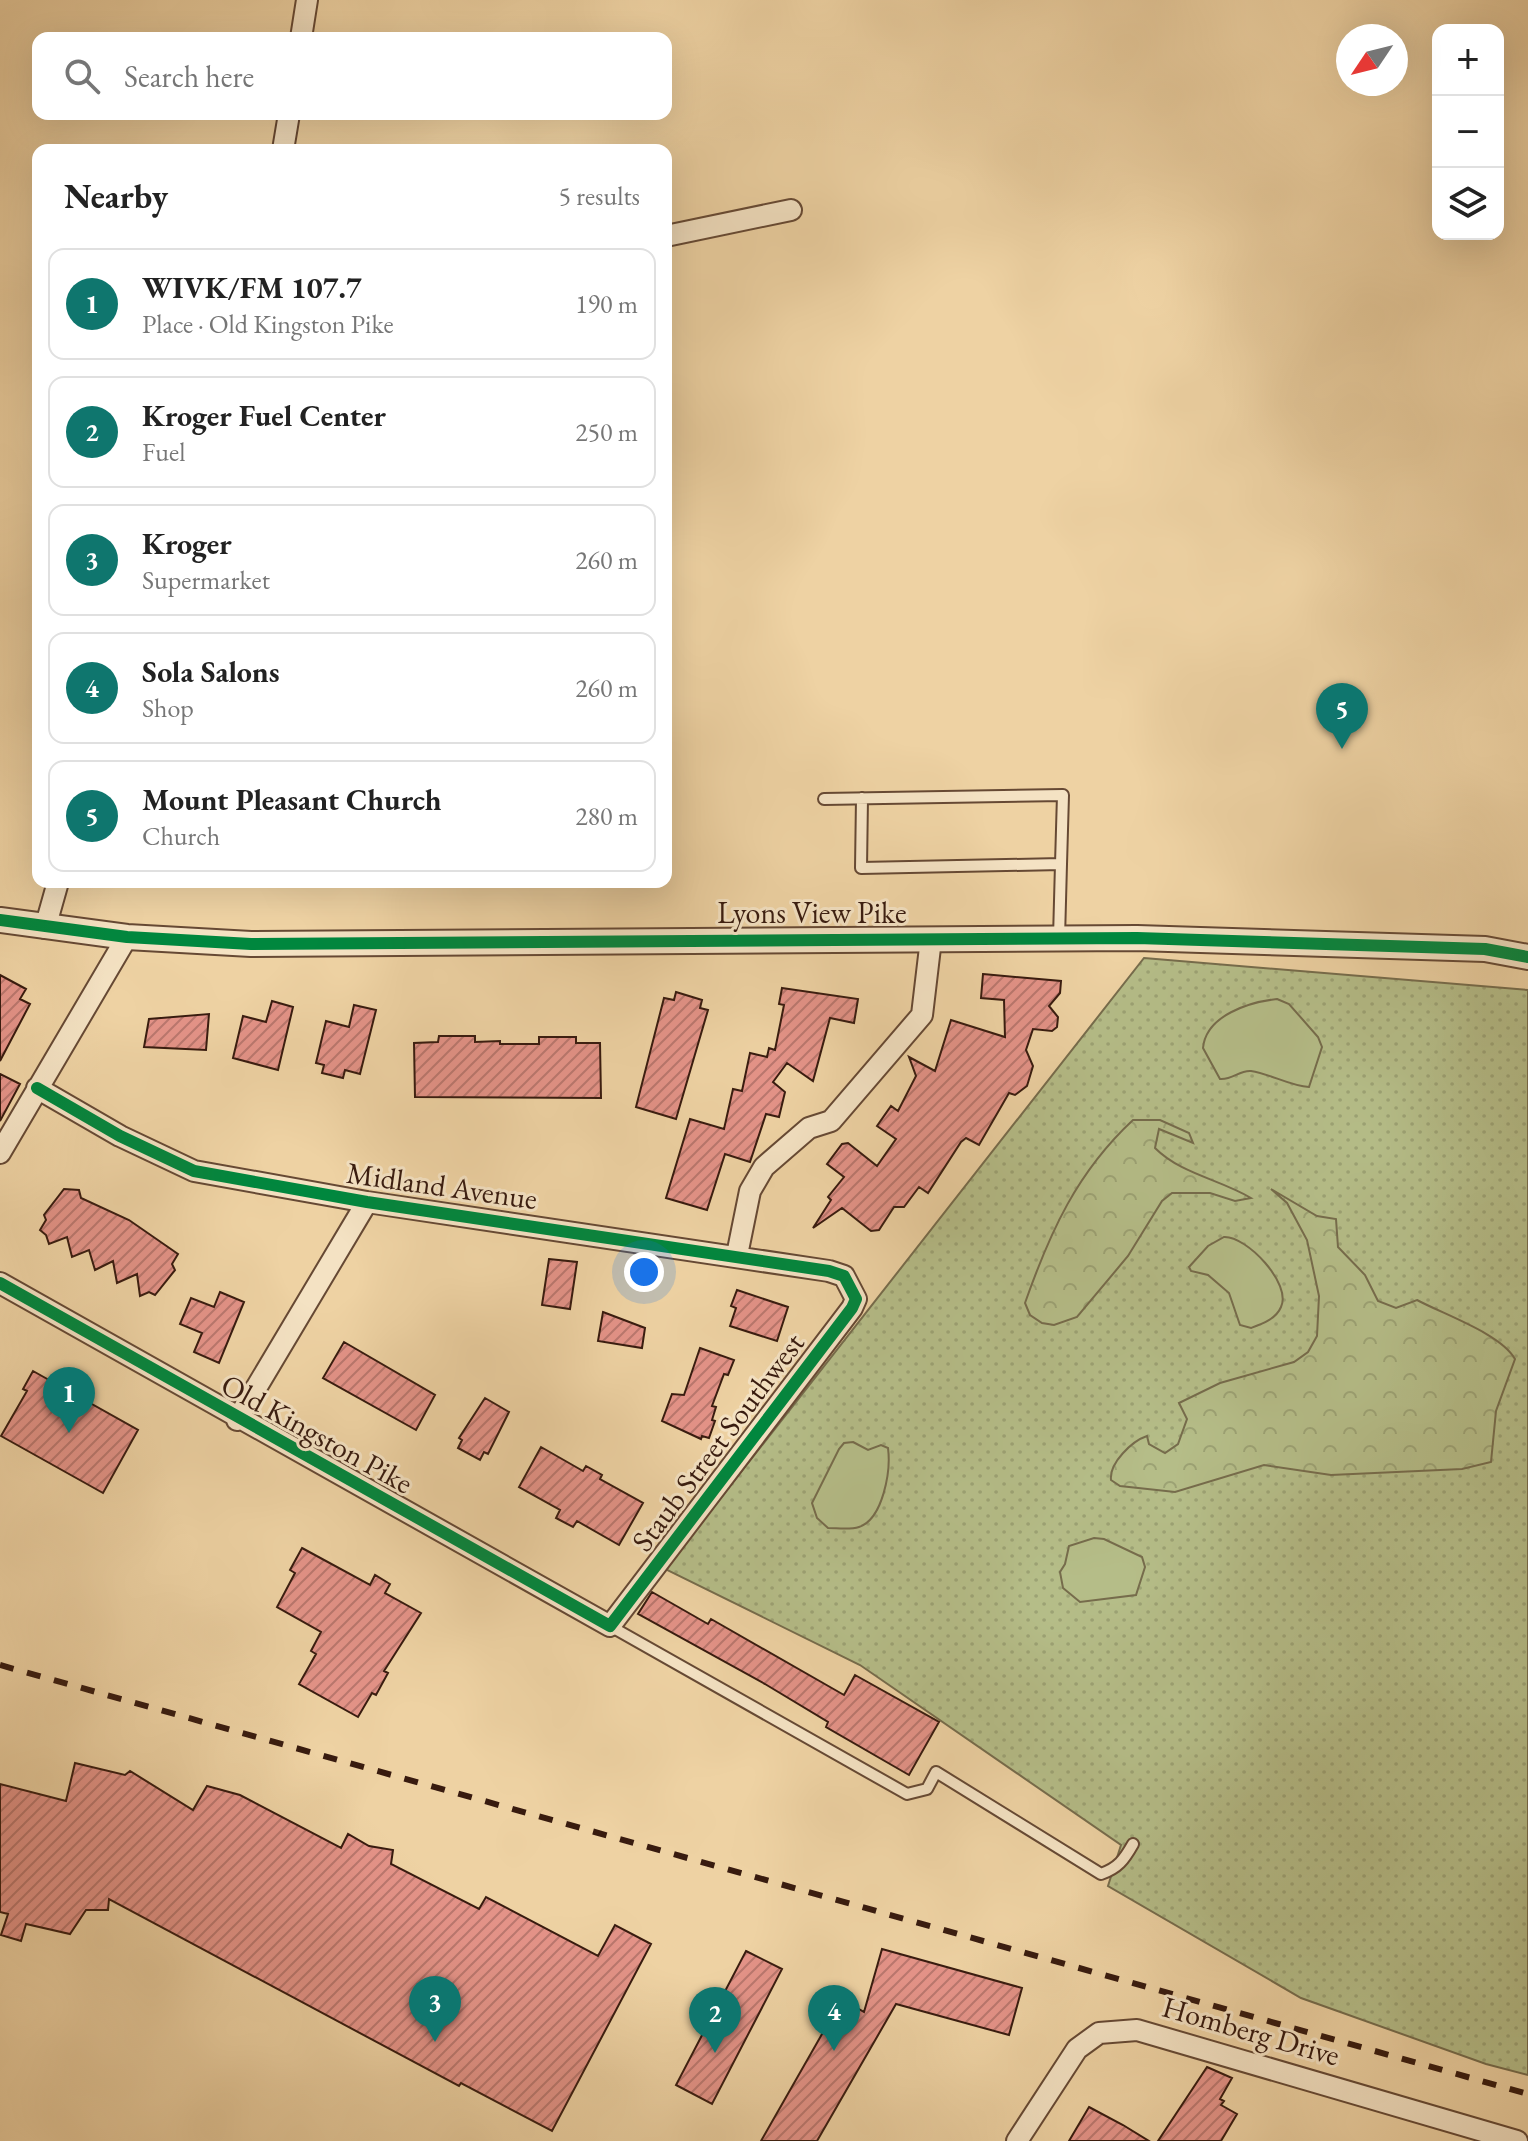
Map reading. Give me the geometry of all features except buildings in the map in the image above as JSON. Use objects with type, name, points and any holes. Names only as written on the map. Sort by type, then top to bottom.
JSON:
[{"type":"street","points":[[302,32],[307,0]]},
{"type":"street","points":[[284,144],[288,120]]},
{"type":"street","points":[[672,235],[791,210]]},
{"type":"street","points":[[45,928],[56,888]]},
{"type":"street","name":"Lyons View Pike","points":[[0,920],[127,937],[355,946],[535,940],[1137,938],[1485,949],[1528,957]]},
{"type":"street","points":[[0,1153],[127,937]]},
{"type":"street","points":[[737,1255],[750,1191],[764,1167],[809,1128],[831,1121],[922,1015],[931,939]]},
{"type":"street","name":"Midland Avenue","points":[[37,1088],[120,1136],[194,1171],[367,1202],[829,1271],[844,1276],[852,1287]]},
{"type":"street","points":[[237,1420],[367,1202]]},
{"type":"street","name":"Old Kingston Pike","points":[[0,1283],[237,1420],[610,1626]]},
{"type":"street","name":"Staub Street Southwest","points":[[610,1626],[852,1308],[856,1299],[852,1287]]},
{"type":"street","name":"Homberg Drive","points":[[1017,2141],[1077,2049],[1099,2033],[1137,2030],[1517,2141]]},
{"type":"lane","points":[[824,799],[1063,795],[1059,939]]},
{"type":"lane","points":[[862,798],[861,868],[1061,864]]},
{"type":"lane","points":[[610,1626],[907,1794],[927,1789],[936,1772],[1101,1874],[1114,1869],[1124,1860],[1133,1844]]},
{"type":"green space","points":[[1144,958],[1528,990],[1528,2075],[1486,2064],[1301,1998],[1108,1886],[1121,1845],[860,1665],[665,1569]]},
{"type":"green space","points":[[1277,999],[1289,1004],[1318,1037],[1322,1047],[1309,1087],[1251,1071],[1220,1079],[1203,1048],[1212,1027],[1231,1012],[1254,1003]]},
{"type":"green space","points":[[1133,1120],[1160,1120],[1189,1133],[1193,1143],[1159,1129],[1155,1148],[1176,1164],[1251,1198],[1235,1201],[1210,1193],[1172,1193],[1162,1201],[1128,1256],[1077,1317],[1054,1325],[1042,1323],[1030,1315],[1025,1303],[1055,1228],[1096,1161]]},
{"type":"green space","points":[[1271,1189],[1317,1216],[1336,1219],[1338,1247],[1365,1275],[1378,1301],[1396,1308],[1417,1300],[1485,1333],[1508,1350],[1515,1359],[1496,1411],[1491,1462],[1462,1469],[1331,1475],[1264,1465],[1175,1492],[1120,1486],[1111,1480],[1118,1460],[1141,1439],[1147,1436],[1149,1444],[1165,1453],[1178,1444],[1187,1419],[1179,1403],[1220,1383],[1294,1362],[1308,1352],[1317,1336],[1319,1296],[1307,1240],[1287,1203]]},
{"type":"green space","points":[[1224,1237],[1244,1244],[1255,1253],[1274,1274],[1280,1286],[1283,1297],[1279,1311],[1251,1328],[1240,1325],[1229,1293],[1208,1275],[1191,1271],[1189,1267],[1208,1246]]},
{"type":"green space","points":[[853,1442],[868,1450],[881,1445],[888,1448],[884,1493],[874,1515],[859,1527],[828,1528],[817,1518],[812,1503],[839,1449],[844,1443]]},
{"type":"green space","points":[[1094,1538],[1104,1539],[1142,1557],[1145,1567],[1136,1595],[1080,1602],[1063,1588],[1060,1572],[1069,1546]]},
{"type":"railway","points":[[0,1665],[1528,2094]]},
{"type":"cycle path","points":[[0,920],[127,937],[251,944],[1137,938],[1485,949],[1528,957]]},
{"type":"cycle path","points":[[0,1283],[610,1626],[856,1299],[844,1276],[829,1271],[367,1202],[194,1171],[120,1136],[37,1088]]},
{"type":"place","name":"Mount Pleasant Church","points":[[1342,749]]},
{"type":"place","name":"WIVK/FM 107.7","points":[[69,1433]]},
{"type":"place","name":"Kroger","points":[[435,2042]]},
{"type":"place","name":"Sola Salons","points":[[834,2051]]},
{"type":"place","name":"Kroger Fuel Center","points":[[715,2053]]}]
